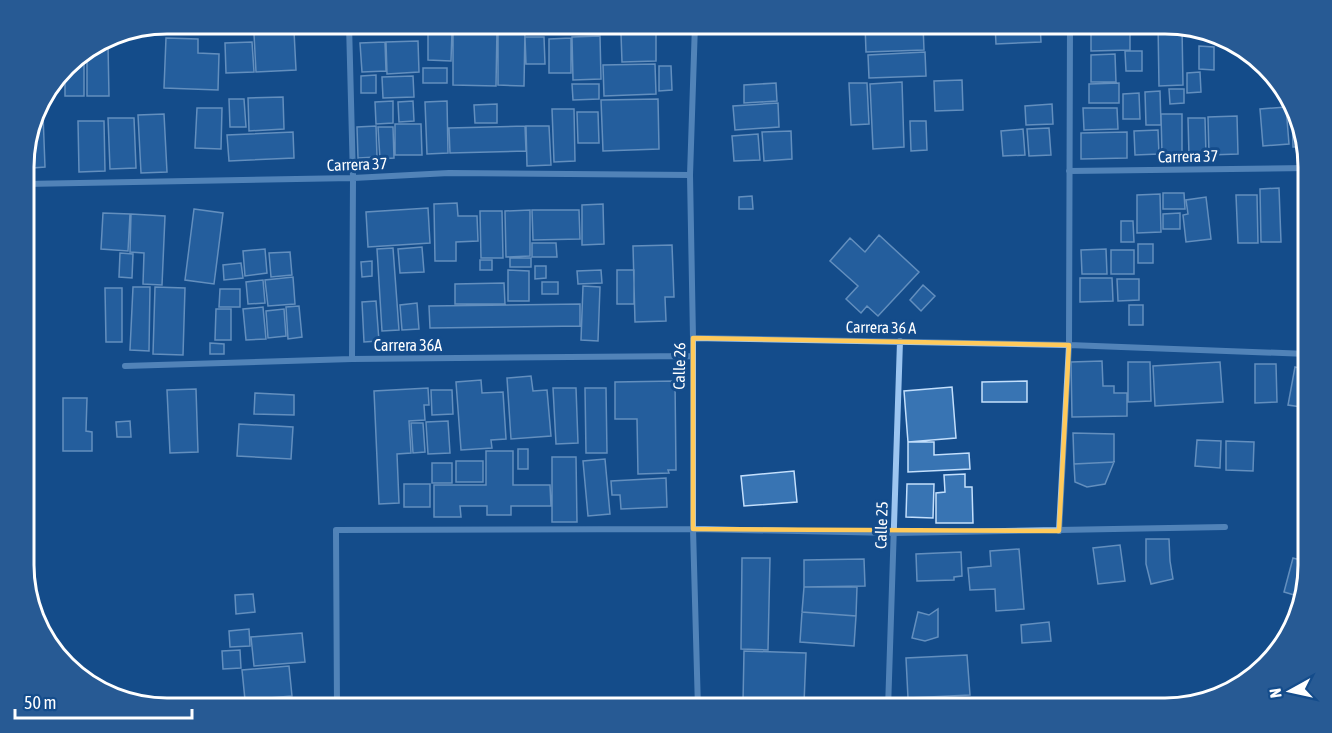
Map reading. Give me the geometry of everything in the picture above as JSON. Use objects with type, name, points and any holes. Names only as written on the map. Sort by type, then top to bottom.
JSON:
[{"type":"street","name":"Calle 26","points":[[695,34],[690,175],[693,529],[698,698]]},
{"type":"street","points":[[1059,531],[1069,345],[1070,34]]},
{"type":"street","points":[[349,35],[353,178],[352,358]]},
{"type":"street","name":"Carrera 37","points":[[1070,171],[1298,168]]},
{"type":"street","name":"Carrera 37","points":[[35,184],[353,178],[449,173],[690,175]]},
{"type":"street","name":"Carrera 36 A","points":[[693,338],[1069,345],[1298,354]]},
{"type":"street","name":"Calle 25","points":[[888,698],[900,341]]},
{"type":"street","name":"Carrera 36A","points":[[125,366],[352,358],[692,356]]},
{"type":"street","points":[[337,698],[336,530],[693,529],[894,533],[1225,527]]},
{"type":"highlighted area","points":[[693,338],[1069,345],[1059,531],[693,529]]},
{"type":"building","points":[[865,34],[923,34],[924,50],[866,52]]},
{"type":"building","points":[[996,34],[1041,34],[1041,42],[996,44]]},
{"type":"building","points":[[1091,34],[1130,34],[1130,50],[1091,51]]},
{"type":"building","points":[[1158,34],[1182,36],[1183,85],[1159,86]]},
{"type":"building","points":[[254,35],[294,35],[296,70],[256,72]]},
{"type":"building","points":[[428,35],[452,35],[451,61],[428,60]]},
{"type":"building","points":[[453,35],[497,35],[496,86],[453,85]]},
{"type":"building","points":[[498,35],[525,35],[524,86],[498,85]]},
{"type":"building","points":[[621,35],[656,35],[656,61],[622,62]]},
{"type":"building","points":[[600,36],[601,79],[573,80],[572,37]]},
{"type":"building","points":[[525,37],[544,37],[545,64],[526,64]]},
{"type":"building","points":[[166,38],[198,39],[198,53],[219,54],[218,90],[164,88]]},
{"type":"building","points":[[571,38],[571,73],[549,73],[549,39]]},
{"type":"building","points":[[418,41],[419,72],[387,74],[386,42]]},
{"type":"building","points":[[252,42],[254,72],[226,73],[225,43]]},
{"type":"building","points":[[385,42],[386,71],[362,72],[360,43]]},
{"type":"building","points":[[1199,46],[1214,47],[1214,70],[1199,69]]},
{"type":"building","points":[[108,49],[109,96],[87,96],[87,62]]},
{"type":"building","points":[[1125,51],[1142,51],[1142,71],[1126,71]]},
{"type":"building","points":[[925,52],[926,76],[869,78],[868,55]]},
{"type":"building","points":[[1115,54],[1116,82],[1091,82],[1091,55]]},
{"type":"building","points":[[84,64],[84,96],[65,96],[65,82]]},
{"type":"building","points":[[655,64],[656,94],[604,96],[603,65]]},
{"type":"building","points":[[659,66],[671,66],[672,90],[659,91]]},
{"type":"building","points":[[423,68],[447,68],[447,83],[423,83]]},
{"type":"building","points":[[1200,72],[1201,92],[1187,93],[1187,73]]},
{"type":"building","points":[[376,75],[376,93],[361,93],[361,76]]},
{"type":"building","points":[[413,76],[414,97],[383,98],[382,77]]},
{"type":"building","points":[[962,80],[963,110],[935,111],[934,81]]},
{"type":"building","points":[[902,82],[904,147],[873,149],[870,84]]},
{"type":"building","points":[[776,83],[777,101],[744,103],[744,85]]},
{"type":"building","points":[[849,83],[867,83],[869,124],[851,125]]},
{"type":"building","points":[[1119,83],[1119,103],[1089,103],[1089,84]]},
{"type":"building","points":[[572,84],[599,84],[599,99],[573,100]]},
{"type":"building","points":[[1169,89],[1184,89],[1184,103],[1170,104]]},
{"type":"building","points":[[1160,91],[1161,125],[1146,125],[1145,92]]},
{"type":"building","points":[[1139,93],[1140,119],[1123,119],[1123,94]]},
{"type":"building","points":[[283,97],[284,129],[249,131],[248,98]]},
{"type":"building","points":[[229,99],[244,99],[246,127],[230,127]]},
{"type":"building","points":[[658,99],[659,149],[603,151],[601,100]]},
{"type":"building","points":[[393,101],[393,123],[376,124],[375,102]]},
{"type":"building","points":[[413,101],[414,121],[399,122],[398,102]]},
{"type":"building","points":[[447,101],[448,153],[427,154],[425,102]]},
{"type":"building","points":[[778,103],[779,127],[735,130],[733,106]]},
{"type":"building","points":[[497,104],[497,123],[475,123],[474,105]]},
{"type":"building","points":[[1052,104],[1053,124],[1026,125],[1025,106]]},
{"type":"building","points":[[1283,107],[1287,116],[1289,144],[1263,146],[1260,109]]},
{"type":"building","points":[[197,108],[222,108],[221,149],[195,148]]},
{"type":"building","points":[[1083,108],[1117,108],[1118,129],[1084,130]]},
{"type":"building","points":[[552,109],[574,109],[575,161],[554,162]]},
{"type":"building","points":[[577,112],[598,112],[599,143],[578,143]]},
{"type":"building","points":[[164,114],[167,172],[141,173],[138,115]]},
{"type":"building","points":[[1161,114],[1182,114],[1182,154],[1162,154]]},
{"type":"building","points":[[1237,116],[1238,154],[1209,155],[1208,117]]},
{"type":"building","points":[[108,118],[134,118],[136,168],[110,169]]},
{"type":"building","points":[[1188,118],[1205,118],[1206,155],[1189,156]]},
{"type":"building","points":[[43,121],[45,167],[35,168],[37,141]]},
{"type":"building","points":[[78,121],[104,121],[105,171],[79,172]]},
{"type":"building","points":[[910,121],[926,121],[927,150],[911,151]]},
{"type":"building","points":[[395,124],[421,124],[422,155],[395,155]]},
{"type":"building","points":[[376,126],[377,157],[358,158],[357,127]]},
{"type":"building","points":[[525,126],[526,151],[450,153],[449,128]]},
{"type":"building","points":[[526,126],[549,126],[551,165],[527,166]]},
{"type":"building","points":[[378,127],[393,127],[394,158],[380,159]]},
{"type":"building","points":[[1049,128],[1051,155],[1029,156],[1027,129]]},
{"type":"building","points":[[1023,129],[1025,155],[1003,156],[1001,131]]},
{"type":"building","points":[[1158,130],[1159,154],[1135,155],[1134,131]]},
{"type":"building","points":[[791,131],[792,159],[764,161],[762,132]]},
{"type":"building","points":[[293,132],[294,158],[229,161],[227,135]]},
{"type":"building","points":[[1127,132],[1127,158],[1081,159],[1081,133]]},
{"type":"building","points":[[1293,133],[1296,147],[1293,147]]},
{"type":"building","points":[[758,134],[760,160],[734,161],[732,136]]},
{"type":"building","points":[[1279,188],[1281,242],[1261,242],[1260,189]]},
{"type":"building","points":[[1163,193],[1184,193],[1185,209],[1163,209]]},
{"type":"building","points":[[1160,194],[1161,232],[1137,233],[1137,195]]},
{"type":"building","points":[[1236,195],[1257,195],[1258,243],[1238,243]]},
{"type":"building","points":[[752,196],[753,209],[739,209],[739,197]]},
{"type":"building","points":[[1206,197],[1211,239],[1186,242],[1183,215],[1188,214],[1186,200]]},
{"type":"building","points":[[457,203],[458,216],[477,216],[478,241],[456,242],[456,261],[435,261],[434,204]]},
{"type":"building","points":[[603,204],[604,244],[582,245],[582,205]]},
{"type":"building","points":[[428,208],[430,243],[368,247],[366,212]]},
{"type":"building","points":[[194,209],[223,213],[214,284],[185,280]]},
{"type":"building","points":[[530,210],[530,256],[506,257],[505,211]]},
{"type":"building","points":[[532,210],[579,210],[580,239],[533,240]]},
{"type":"building","points":[[480,211],[502,211],[503,258],[481,258]]},
{"type":"building","points":[[103,213],[130,214],[128,251],[101,249]]},
{"type":"building","points":[[1180,213],[1180,229],[1163,229],[1163,214]]},
{"type":"building","points":[[131,214],[165,216],[162,285],[143,284],[144,253],[130,252]]},
{"type":"building","points":[[1121,221],[1133,221],[1134,242],[1121,242]]},
{"type":"building","points":[[879,235],[919,272],[878,316],[867,306],[861,313],[846,299],[858,286],[830,261],[850,238],[865,252]]},
{"type":"building","points":[[532,243],[556,243],[557,257],[532,257]]},
{"type":"building","points":[[1138,244],[1153,244],[1153,263],[1138,263]]},
{"type":"building","points":[[672,245],[674,297],[665,297],[666,321],[635,322],[633,246]]},
{"type":"building","points":[[422,247],[424,272],[400,273],[398,249]]},
{"type":"building","points":[[393,248],[399,330],[382,331],[377,249]]},
{"type":"building","points":[[265,249],[267,273],[245,276],[243,251]]},
{"type":"building","points":[[1106,249],[1107,274],[1082,274],[1081,250]]},
{"type":"building","points":[[1111,250],[1134,250],[1134,274],[1111,274]]},
{"type":"building","points":[[290,252],[292,275],[271,277],[269,253]]},
{"type":"building","points":[[120,253],[133,254],[132,278],[119,277]]},
{"type":"building","points":[[510,258],[531,258],[531,267],[510,267]]},
{"type":"building","points":[[480,260],[492,260],[492,270],[480,270]]},
{"type":"building","points":[[372,261],[372,276],[362,277],[361,262]]},
{"type":"building","points":[[241,263],[243,278],[224,280],[223,265]]},
{"type":"building","points":[[535,266],[546,266],[546,278],[535,279]]},
{"type":"building","points":[[508,270],[529,271],[529,301],[508,301]]},
{"type":"building","points":[[601,270],[602,283],[578,284],[577,271]]},
{"type":"building","points":[[617,270],[634,270],[634,304],[617,304]]},
{"type":"building","points":[[293,277],[295,304],[268,306],[265,280]]},
{"type":"building","points":[[1080,278],[1112,278],[1113,301],[1080,302]]},
{"type":"building","points":[[1117,279],[1139,279],[1139,300],[1118,301]]},
{"type":"building","points":[[263,280],[265,303],[248,304],[246,282]]},
{"type":"building","points":[[542,282],[558,282],[558,294],[542,294]]},
{"type":"building","points":[[504,283],[505,304],[455,304],[455,284]]},
{"type":"building","points":[[923,285],[935,296],[921,311],[910,300]]},
{"type":"building","points":[[583,286],[600,287],[598,341],[581,340]]},
{"type":"building","points":[[133,287],[150,287],[149,351],[130,350]]},
{"type":"building","points":[[155,287],[185,288],[183,355],[153,354]]},
{"type":"building","points":[[105,288],[122,288],[122,342],[106,342]]},
{"type":"building","points":[[220,289],[240,289],[240,307],[219,307]]},
{"type":"building","points":[[376,301],[379,341],[364,342],[362,302]]},
{"type":"building","points":[[417,303],[419,329],[402,330],[400,305]]},
{"type":"building","points":[[580,304],[580,326],[430,328],[429,306]]},
{"type":"building","points":[[1129,305],[1143,305],[1143,325],[1129,325]]},
{"type":"building","points":[[299,306],[302,337],[288,339],[286,307]]},
{"type":"building","points":[[263,307],[266,339],[246,340],[243,309]]},
{"type":"building","points":[[216,309],[231,309],[231,340],[215,340]]},
{"type":"building","points":[[284,309],[286,336],[268,338],[266,311]]},
{"type":"building","points":[[210,343],[224,344],[224,354],[210,354]]},
{"type":"building","points":[[1102,361],[1103,386],[1114,386],[1114,393],[1127,393],[1127,416],[1072,417],[1071,362]]},
{"type":"building","points":[[1128,362],[1150,362],[1151,401],[1128,402]]},
{"type":"building","points":[[1220,362],[1223,402],[1155,406],[1153,366]]},
{"type":"building","points":[[1255,364],[1276,364],[1277,402],[1255,403]]},
{"type":"building","points":[[1295,367],[1298,368],[1298,406],[1288,405]]},
{"type":"building","points":[[531,376],[533,391],[547,390],[551,436],[511,439],[507,378]]},
{"type":"building","points":[[481,380],[482,393],[503,392],[506,439],[491,440],[492,448],[461,450],[456,382]]},
{"type":"building","points":[[675,381],[676,470],[668,470],[669,473],[638,474],[637,419],[615,419],[615,382]]},
{"type":"building","points":[[1027,381],[1027,402],[982,402],[982,382]]},
{"type":"building","points":[[952,387],[956,438],[908,442],[904,391]]},
{"type":"building","points":[[428,388],[429,405],[424,405],[425,420],[409,421],[411,453],[397,454],[399,503],[379,504],[374,391]]},
{"type":"building","points":[[553,388],[576,388],[578,443],[556,444]]},
{"type":"building","points":[[585,388],[606,388],[607,453],[586,453]]},
{"type":"building","points":[[196,389],[198,452],[170,453],[167,390]]},
{"type":"building","points":[[431,390],[452,390],[453,414],[432,415]]},
{"type":"building","points":[[255,393],[294,395],[294,415],[254,414]]},
{"type":"building","points":[[63,398],[87,398],[86,431],[92,432],[92,451],[63,451]]},
{"type":"building","points":[[130,421],[131,437],[117,437],[116,422]]},
{"type":"building","points":[[448,421],[450,453],[428,454],[426,422]]},
{"type":"building","points":[[411,423],[423,423],[425,452],[413,453]]},
{"type":"building","points":[[239,424],[293,427],[291,459],[237,456]]},
{"type":"building","points":[[1073,433],[1114,434],[1114,462],[1074,464]]},
{"type":"building","points":[[1197,440],[1221,441],[1220,468],[1195,466]]},
{"type":"building","points":[[1226,441],[1254,442],[1253,471],[1226,470]]},
{"type":"building","points":[[908,442],[934,442],[934,455],[969,453],[970,469],[908,472]]},
{"type":"building","points":[[518,449],[528,449],[528,469],[518,469]]},
{"type":"building","points":[[486,451],[513,451],[513,485],[550,485],[551,506],[511,506],[511,515],[487,515],[487,506],[460,506],[461,517],[434,517],[434,485],[486,485]]},
{"type":"building","points":[[552,457],[576,457],[577,522],[552,522]]},
{"type":"building","points":[[605,459],[610,514],[588,516],[583,461]]},
{"type":"building","points":[[456,461],[483,461],[483,482],[456,482]]},
{"type":"building","points":[[1114,462],[1105,484],[1087,487],[1075,482],[1074,464]]},
{"type":"building","points":[[432,463],[452,463],[452,483],[432,483]]},
{"type":"building","points":[[794,471],[797,502],[744,506],[741,476]]},
{"type":"building","points":[[965,474],[965,487],[972,487],[973,523],[936,523],[936,493],[945,492],[944,475]]},
{"type":"building","points":[[666,478],[667,507],[621,509],[620,495],[612,495],[611,481]]},
{"type":"building","points":[[404,484],[430,484],[430,507],[404,507]]},
{"type":"building","points":[[907,484],[934,484],[933,518],[906,517]]},
{"type":"building","points":[[1146,539],[1169,539],[1173,579],[1151,584],[1146,564]]},
{"type":"building","points":[[1120,545],[1125,581],[1098,584],[1093,548]]},
{"type":"building","points":[[1019,549],[1024,609],[996,611],[995,589],[970,590],[968,568],[991,566],[990,551]]},
{"type":"building","points":[[961,552],[962,576],[954,577],[954,580],[917,581],[916,554]]},
{"type":"building","points":[[742,558],[770,558],[768,650],[741,649]]},
{"type":"building","points":[[1293,558],[1298,559],[1294,595],[1284,592]]},
{"type":"building","points":[[864,559],[865,586],[804,587],[804,560]]},
{"type":"building","points":[[804,587],[857,587],[856,616],[802,612]]},
{"type":"building","points":[[253,594],[255,612],[236,614],[235,595]]},
{"type":"building","points":[[938,609],[938,637],[925,641],[912,638],[918,612],[929,615]]},
{"type":"building","points":[[802,612],[856,616],[854,646],[800,642]]},
{"type":"building","points":[[1049,622],[1051,641],[1022,643],[1021,625]]},
{"type":"building","points":[[249,629],[250,646],[230,647],[229,631]]},
{"type":"building","points":[[302,633],[305,662],[254,666],[251,637]]},
{"type":"building","points":[[240,650],[241,668],[223,669],[222,651]]},
{"type":"building","points":[[744,651],[806,653],[804,698],[743,698]]},
{"type":"building","points":[[967,655],[970,695],[908,698],[906,658]]},
{"type":"building","points":[[289,666],[292,696],[245,698],[242,670]]}]
